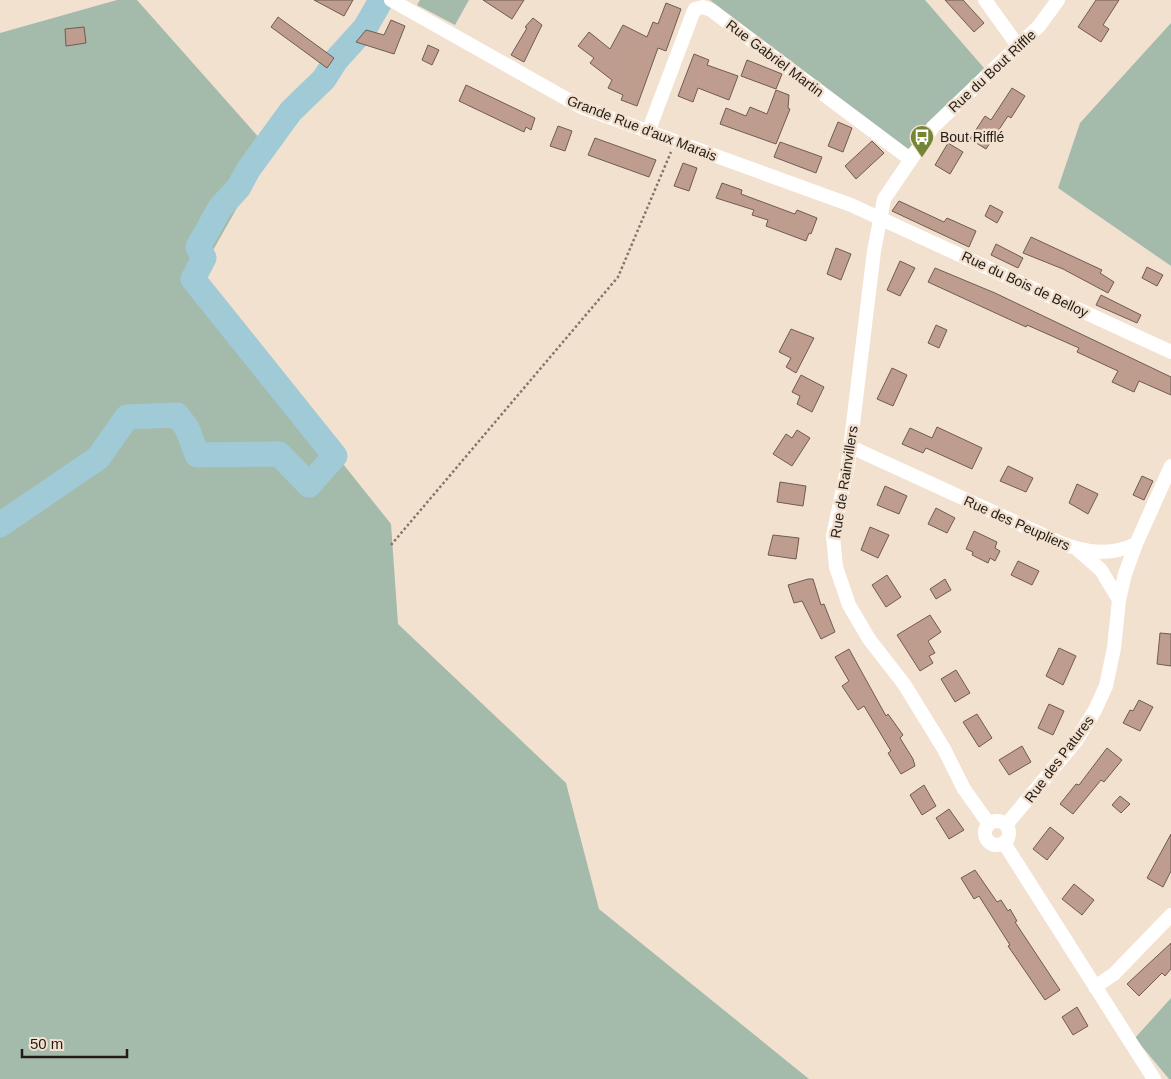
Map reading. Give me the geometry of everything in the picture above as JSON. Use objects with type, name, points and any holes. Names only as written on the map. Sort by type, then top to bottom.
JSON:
[{"type":"street","name":"Grande Rue d'aux Marais","points":[[391,0],[571,103],[851,205],[879,218]]},
{"type":"street","points":[[985,0],[1018,46]]},
{"type":"street","name":"Rue du Bout Riffle","points":[[879,218],[887,194],[933,127],[1044,21],[1058,0]]},
{"type":"street","name":"Rue Gabriel Martin","points":[[648,132],[693,13],[695,9],[703,7],[711,10],[910,159]]},
{"type":"street","name":"Rue du Bois de Belloy","points":[[879,218],[1171,352]]},
{"type":"street","name":"Rue de Rainvillers","points":[[879,218],[851,447],[833,536],[836,568],[843,592],[869,639],[892,667],[914,700],[944,749],[964,789],[989,824]]},
{"type":"street","name":"Rue des Peupliers","points":[[851,447],[1078,550],[1108,552],[1125,549],[1136,544]]},
{"type":"street","points":[[1136,544],[1171,466]]},
{"type":"street","name":"Rue des Patures","points":[[1006,825],[1076,741],[1101,699],[1113,654],[1124,574],[1136,544]]},
{"type":"street","points":[[1078,550],[1101,570],[1119,600]]},
{"type":"street","points":[[999,821],[1006,825],[1009,834],[1004,843],[993,845],[987,841],[985,831],[989,824],[999,821]]},
{"type":"street","points":[[1004,843],[1154,1079]]},
{"type":"street","points":[[1095,988],[1114,974],[1171,915]]},
{"type":"path","points":[[391,545],[618,277],[675,142]]},
{"type":"green space","points":[[117,0],[137,0],[270,150],[196,280],[391,524],[398,624],[566,783],[599,909],[809,1079],[0,1079],[0,33]]},
{"type":"green space","points":[[420,0],[469,0],[455,25],[417,5]]},
{"type":"green space","points":[[710,0],[925,0],[984,68],[907,150]]},
{"type":"green space","points":[[1171,23],[1171,266],[1058,188],[1080,123]]},
{"type":"green space","points":[[1171,998],[1171,1079],[1169,1079],[1135,1038]]},
{"type":"building","points":[[314,0],[353,0],[344,16]]},
{"type":"building","points":[[483,0],[524,0],[512,19]]},
{"type":"building","points":[[945,0],[963,0],[984,23],[974,32]]},
{"type":"building","points":[[1096,0],[1119,0],[1103,25],[1109,29],[1101,42],[1078,27]]},
{"type":"building","points":[[666,3],[681,9],[666,51],[658,48],[637,106],[621,100],[623,95],[608,88],[612,80],[590,63],[594,58],[578,46],[589,32],[610,49],[623,25],[647,37],[653,22],[658,24]]},
{"type":"building","points":[[278,17],[334,58],[327,68],[271,27]]},
{"type":"building","points":[[533,18],[542,25],[524,62],[511,55],[527,28],[525,27]]},
{"type":"building","points":[[391,20],[405,26],[394,54],[356,42],[366,30],[384,35]]},
{"type":"building","points":[[84,27],[86,43],[66,46],[65,29]]},
{"type":"building","points":[[428,45],[439,50],[432,65],[422,60]]},
{"type":"building","points":[[694,54],[709,60],[707,65],[738,76],[729,100],[698,88],[693,102],[678,96]]},
{"type":"building","points":[[747,60],[782,74],[776,89],[741,76]]},
{"type":"building","points":[[466,85],[535,118],[531,130],[526,127],[524,132],[459,101]]},
{"type":"building","points":[[1012,88],[1025,96],[1011,118],[1008,116],[986,149],[970,139],[985,116],[991,120]]},
{"type":"building","points":[[776,90],[789,95],[788,108],[790,109],[776,144],[720,124],[726,108],[746,116],[750,107],[767,114]]},
{"type":"building","points":[[838,122],[852,128],[843,152],[828,146]]},
{"type":"building","points":[[558,126],[572,131],[565,151],[550,146]]},
{"type":"building","points":[[595,138],[656,160],[649,177],[588,155]]},
{"type":"building","points":[[872,141],[884,153],[856,179],[845,166]]},
{"type":"building","points":[[780,142],[822,157],[816,173],[774,157]]},
{"type":"building","points":[[948,143],[963,152],[950,174],[935,165]]},
{"type":"building","points":[[683,163],[697,168],[689,191],[674,186]]},
{"type":"building","points":[[722,183],[742,190],[741,194],[792,213],[795,214],[797,210],[817,218],[811,234],[809,233],[806,241],[766,226],[768,220],[752,215],[754,210],[716,198]]},
{"type":"building","points":[[899,201],[944,222],[947,218],[976,231],[969,247],[892,211]]},
{"type":"building","points":[[990,205],[1003,212],[997,223],[985,216]]},
{"type":"building","points":[[1031,237],[1102,270],[1100,273],[1114,282],[1108,293],[1063,269],[1023,253]]},
{"type":"building","points":[[996,244],[1023,258],[1018,268],[991,255]]},
{"type":"building","points":[[836,248],[851,254],[841,280],[827,274]]},
{"type":"building","points":[[900,261],[915,268],[900,296],[887,290]]},
{"type":"building","points":[[1147,267],[1163,275],[1157,286],[1142,278]]},
{"type":"building","points":[[935,268],[995,293],[1171,377],[1171,395],[1139,381],[1134,392],[1112,382],[1118,371],[1077,352],[1079,348],[1027,325],[1026,327],[928,282]]},
{"type":"building","points":[[1101,295],[1141,315],[1137,323],[1096,305]]},
{"type":"building","points":[[936,325],[947,330],[939,348],[928,343]]},
{"type":"building","points":[[791,329],[814,338],[796,373],[786,367],[791,358],[779,352]]},
{"type":"building","points":[[892,368],[907,375],[893,406],[877,399]]},
{"type":"building","points":[[801,375],[824,387],[812,412],[797,404],[800,396],[792,392]]},
{"type":"building","points":[[937,427],[982,448],[972,469],[926,448],[923,453],[902,444],[910,428],[932,438]]},
{"type":"building","points":[[797,430],[810,438],[792,466],[773,454],[786,434],[792,438]]},
{"type":"building","points":[[1008,466],[1033,478],[1026,492],[1000,481]]},
{"type":"building","points":[[1142,476],[1153,481],[1144,500],[1133,495]]},
{"type":"building","points":[[780,482],[806,486],[803,506],[777,502]]},
{"type":"building","points":[[1077,484],[1098,494],[1088,514],[1069,503]]},
{"type":"building","points":[[885,486],[907,496],[899,514],[877,505]]},
{"type":"building","points":[[936,508],[955,518],[947,533],[928,524]]},
{"type":"building","points":[[870,527],[889,535],[878,558],[861,550]]},
{"type":"building","points":[[974,531],[997,542],[995,548],[1000,551],[995,561],[990,558],[988,563],[972,555],[973,552],[966,549]]},
{"type":"building","points":[[773,535],[799,538],[796,559],[768,555]]},
{"type":"building","points":[[1018,561],[1039,571],[1032,585],[1011,575]]},
{"type":"building","points":[[887,575],[901,597],[886,607],[872,585]]},
{"type":"building","points":[[813,579],[821,605],[824,604],[835,632],[821,639],[802,601],[794,603],[788,585]]},
{"type":"building","points":[[945,579],[951,590],[936,599],[930,589]]},
{"type":"building","points":[[930,615],[941,632],[928,641],[935,653],[929,656],[933,663],[920,671],[897,635]]},
{"type":"building","points":[[1160,633],[1171,634],[1171,666],[1157,664]]},
{"type":"building","points":[[1059,648],[1076,656],[1063,685],[1046,676]]},
{"type":"building","points":[[849,649],[886,716],[888,714],[903,735],[900,738],[913,759],[915,766],[901,774],[888,753],[891,751],[864,706],[858,710],[842,686],[849,681],[835,657]]},
{"type":"building","points":[[956,670],[970,693],[955,702],[941,679]]},
{"type":"building","points":[[1139,700],[1153,707],[1140,731],[1123,723],[1130,710],[1133,711]]},
{"type":"building","points":[[1049,704],[1064,711],[1053,735],[1038,728]]},
{"type":"building","points":[[977,714],[992,738],[979,747],[963,722]]},
{"type":"building","points":[[1022,746],[1031,762],[1009,775],[999,760]]},
{"type":"building","points":[[1107,748],[1122,760],[1104,782],[1101,780],[1073,814],[1060,804],[1076,784],[1079,785]]},
{"type":"building","points":[[924,785],[936,806],[922,815],[910,795]]},
{"type":"building","points":[[1120,796],[1130,804],[1121,813],[1112,805]]},
{"type":"building","points":[[949,809],[964,830],[949,839],[936,818]]},
{"type":"building","points":[[1050,827],[1064,838],[1047,860],[1033,849]]},
{"type":"building","points":[[1171,834],[1171,871],[1163,887],[1147,878]]},
{"type":"building","points":[[975,870],[997,902],[1001,900],[1008,911],[1010,909],[1017,921],[1015,922],[1060,990],[1045,1000],[1008,946],[1010,945],[979,896],[974,899],[961,878]]},
{"type":"building","points":[[1074,884],[1094,900],[1082,915],[1062,899]]},
{"type":"building","points":[[1171,943],[1171,969],[1165,976],[1162,973],[1139,996],[1127,984]]},
{"type":"building","points":[[1077,1007],[1088,1026],[1073,1035],[1062,1017]]},
{"type":"waterway","points":[[0,525],[98,458],[127,417],[177,415],[187,428],[197,455],[279,454],[309,485],[335,456],[193,279],[204,258],[198,247],[220,208],[239,187],[248,170],[291,111],[324,79],[336,60],[365,28],[380,2]]},
{"type":"place","name":"Bout Rifflé","points":[[922,158]]}]
